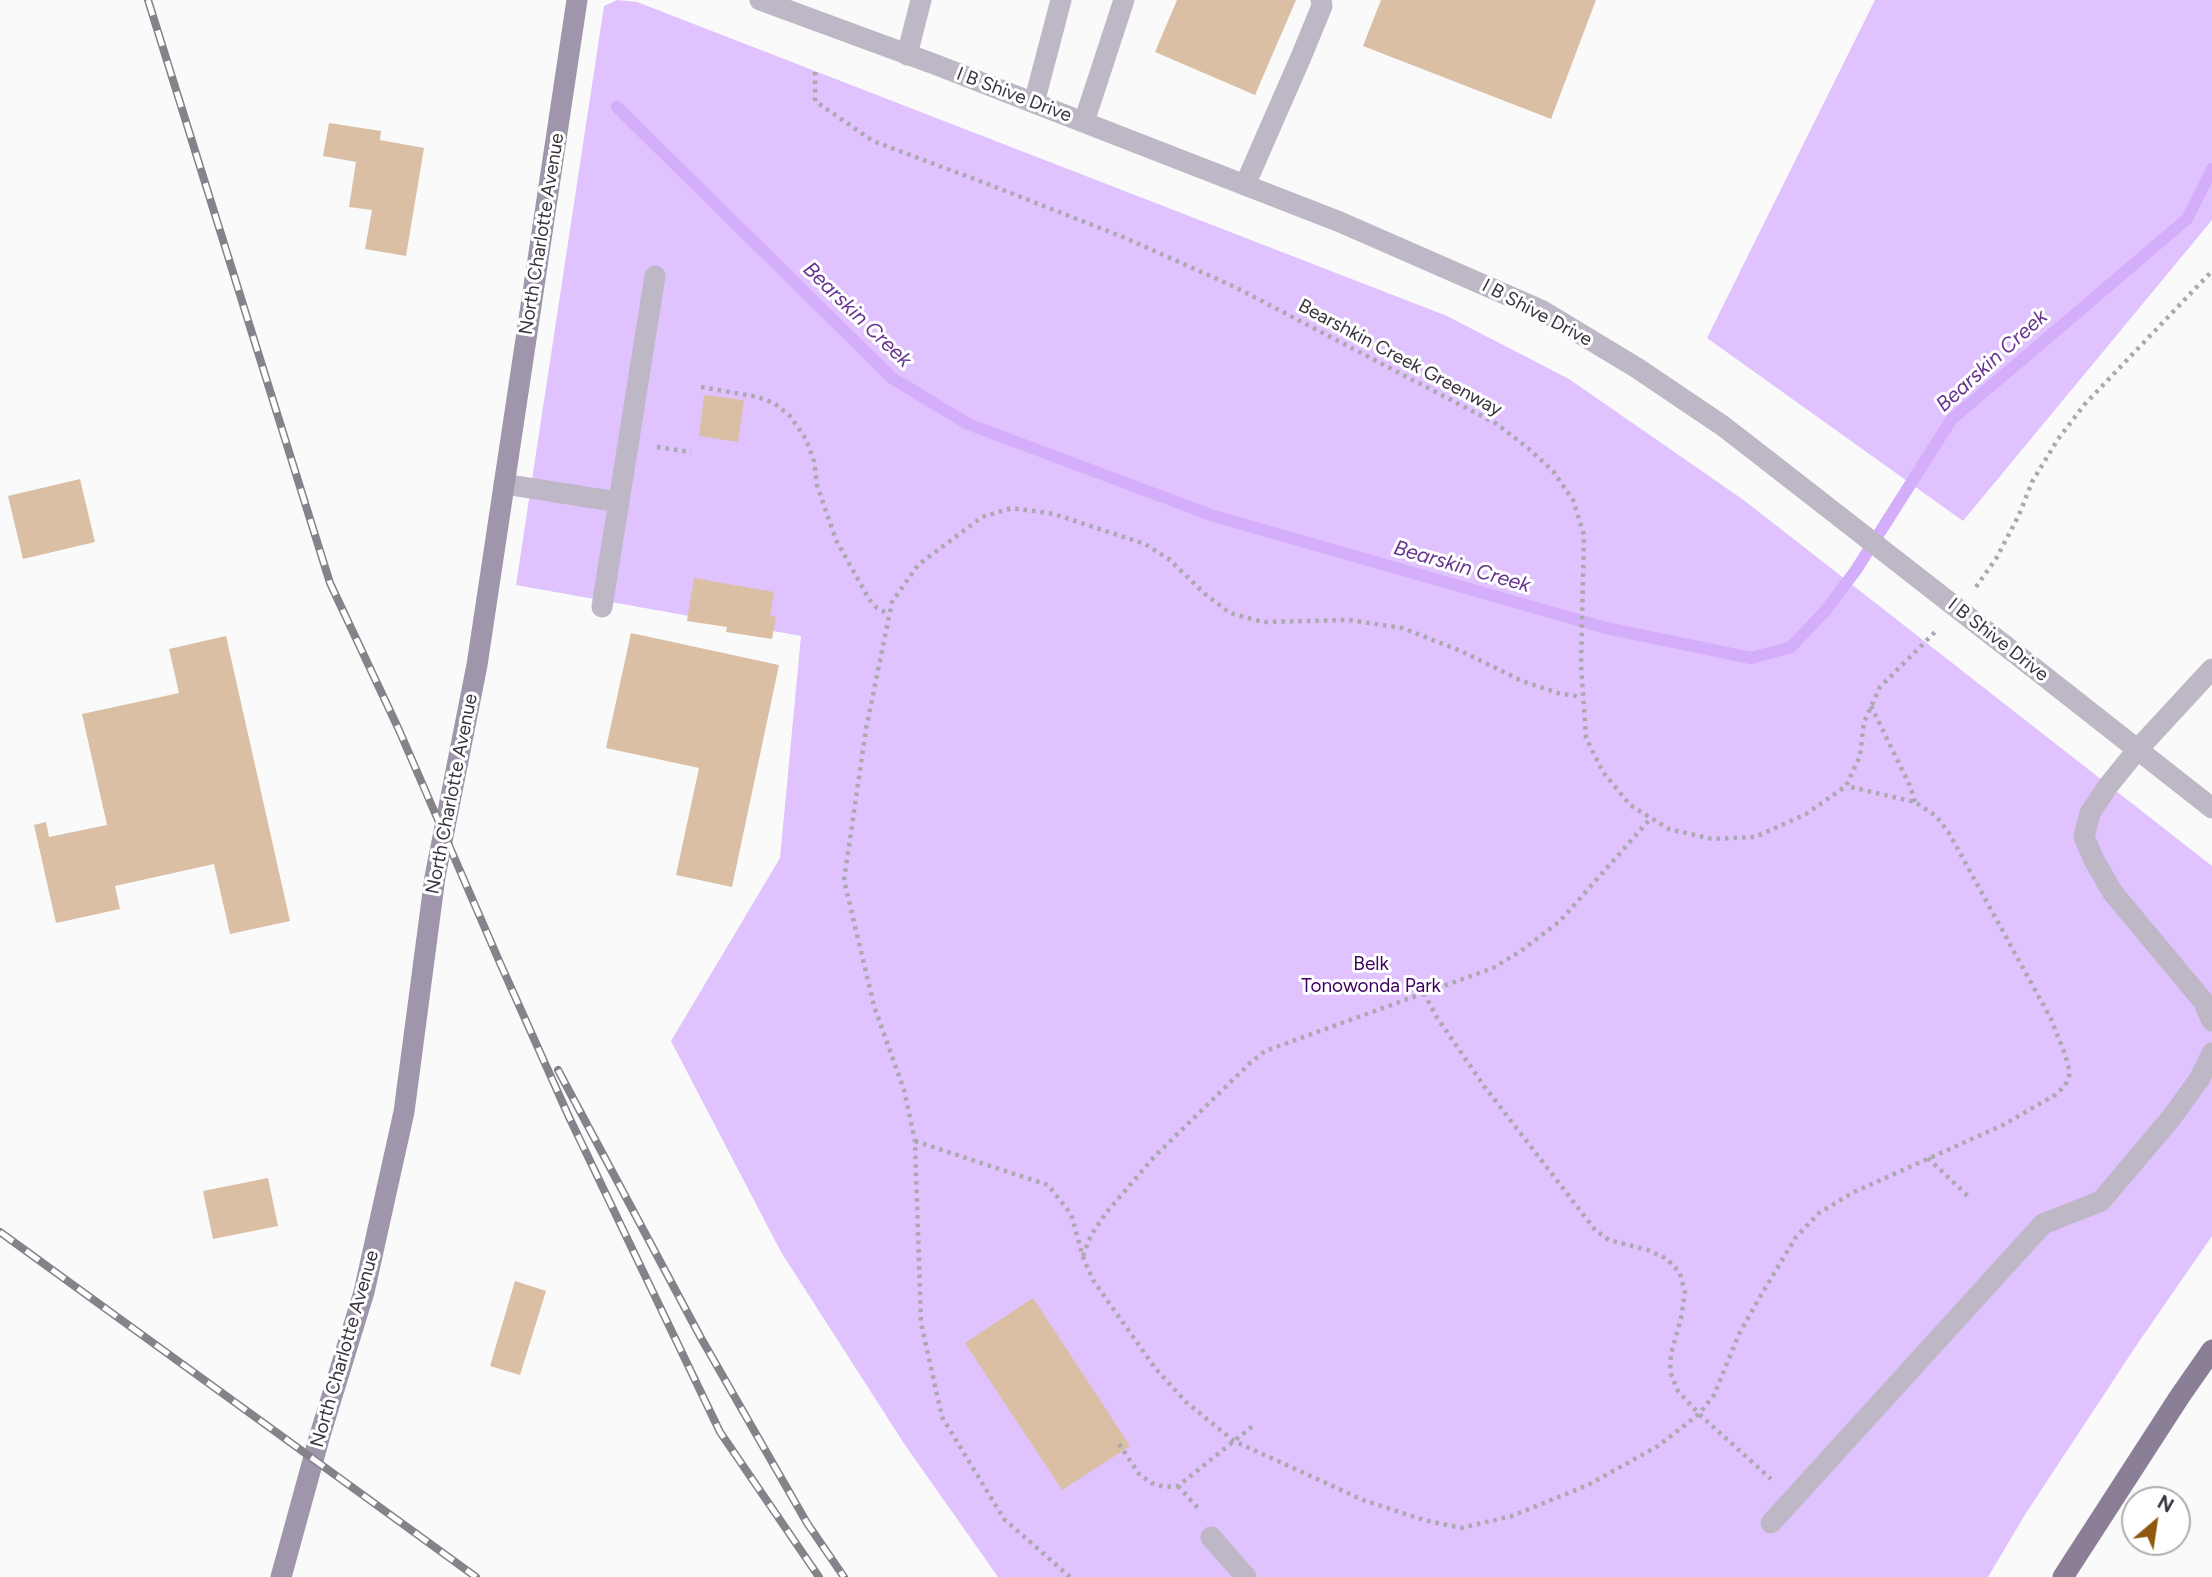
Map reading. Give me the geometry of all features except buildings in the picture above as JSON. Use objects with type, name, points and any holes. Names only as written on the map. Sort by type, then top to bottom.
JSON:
[{"type":"main road","name":"North Charlotte Avenue","points":[[281,1577],[320,1434],[364,1292],[404,1112],[435,877],[477,665],[577,0]]},
{"type":"main road","points":[[2063,1577],[2212,1350]]},
{"type":"street","name":"I B Shive Drive","points":[[760,0],[1340,222],[1541,310],[1637,368],[1723,426],[2212,808]]},
{"type":"street","points":[[907,55],[921,0]]},
{"type":"street","points":[[1034,103],[1061,0]]},
{"type":"street","points":[[1084,122],[1124,0]]},
{"type":"street","points":[[1245,185],[1322,6],[1321,0]]},
{"type":"street","points":[[602,607],[655,276]]},
{"type":"street","points":[[504,484],[618,502]]},
{"type":"street","points":[[2212,669],[2108,786],[2091,813],[2084,837],[2113,893],[2203,1001],[2212,1021]]},
{"type":"street","points":[[1771,1524],[2043,1224],[2101,1200],[2172,1117],[2200,1078],[2212,1053]]},
{"type":"street","points":[[1211,1537],[1246,1577]]},
{"type":"path","name":"Bearshkin Creek Greenway","points":[[815,72],[815,101],[873,141],[1123,237],[1235,287],[1497,424],[1553,471],[1573,500],[1584,535],[1581,696],[1586,738],[1602,772],[1630,805],[1669,829],[1712,839],[1755,837],[1807,814],[1846,786]]},
{"type":"path","points":[[1976,588],[1997,557],[2019,515],[2032,482],[2058,439],[2084,405],[2212,271]]},
{"type":"path","points":[[701,387],[758,397],[774,403],[790,416],[806,439],[814,461],[817,485],[836,540],[869,599],[877,608],[889,614]]},
{"type":"path","points":[[1070,1577],[1004,1519],[942,1417],[921,1323],[915,1141],[904,1090],[874,1006],[844,880],[866,729],[892,602],[918,565],[982,517],[1012,508],[1054,514],[1145,544],[1170,560],[1205,594],[1230,613],[1263,622],[1349,620],[1402,628],[1461,651],[1522,681],[1558,693],[1581,696]]},
{"type":"path","points":[[915,1141],[1048,1185],[1071,1214],[1083,1257],[1093,1280],[1155,1368],[1186,1402],[1234,1441],[1363,1500],[1424,1520],[1461,1528],[1513,1516],[1588,1485],[1658,1446],[1699,1414],[1714,1395],[1739,1334],[1796,1237],[1819,1213],[1854,1192],[2003,1125],[2055,1095],[2065,1086],[2070,1073],[2051,1019],[1949,833],[1936,816],[1915,803],[1846,786],[1860,756],[1864,722],[1880,687],[1943,624]]},
{"type":"path","points":[[1871,706],[1910,786],[1915,803]]},
{"type":"path","points":[[1083,1257],[1091,1235],[1106,1213],[1154,1157],[1265,1051],[1493,968],[1521,951],[1560,921],[1651,818]]},
{"type":"path","points":[[1424,993],[1436,1016],[1484,1086],[1596,1231],[1609,1240],[1648,1250],[1667,1259],[1680,1273],[1685,1293],[1671,1354],[1670,1372],[1678,1391],[1742,1453]]},
{"type":"path","points":[[1928,1158],[1970,1198]]},
{"type":"path","points":[[1119,1444],[1139,1474],[1151,1483],[1165,1488],[1178,1486],[1254,1425]]},
{"type":"green space","name":"Belk Tonowonda Park","points":[[617,0],[637,2],[1447,316],[1569,379],[1745,501],[2212,866],[2212,1236],[2026,1513],[1988,1577],[998,1577],[905,1445],[781,1252],[671,1041],[780,858],[801,636],[516,585],[604,6]]},
{"type":"green space","points":[[1875,0],[2212,0],[2212,220],[1963,521],[1707,338]]},
{"type":"waterway","name":"Bearskin Creek","points":[[617,107],[892,378],[968,424],[1214,516],[1606,628],[1751,658],[1791,647],[1826,610],[1856,570],[1951,420],[2187,219],[2212,169]]},
{"type":"railway","points":[[148,0],[330,583],[399,730],[569,1117],[720,1432],[819,1577]]},
{"type":"railway","points":[[558,1070],[701,1338],[807,1523],[844,1577]]},
{"type":"railway","points":[[0,1232],[476,1577]]}]
